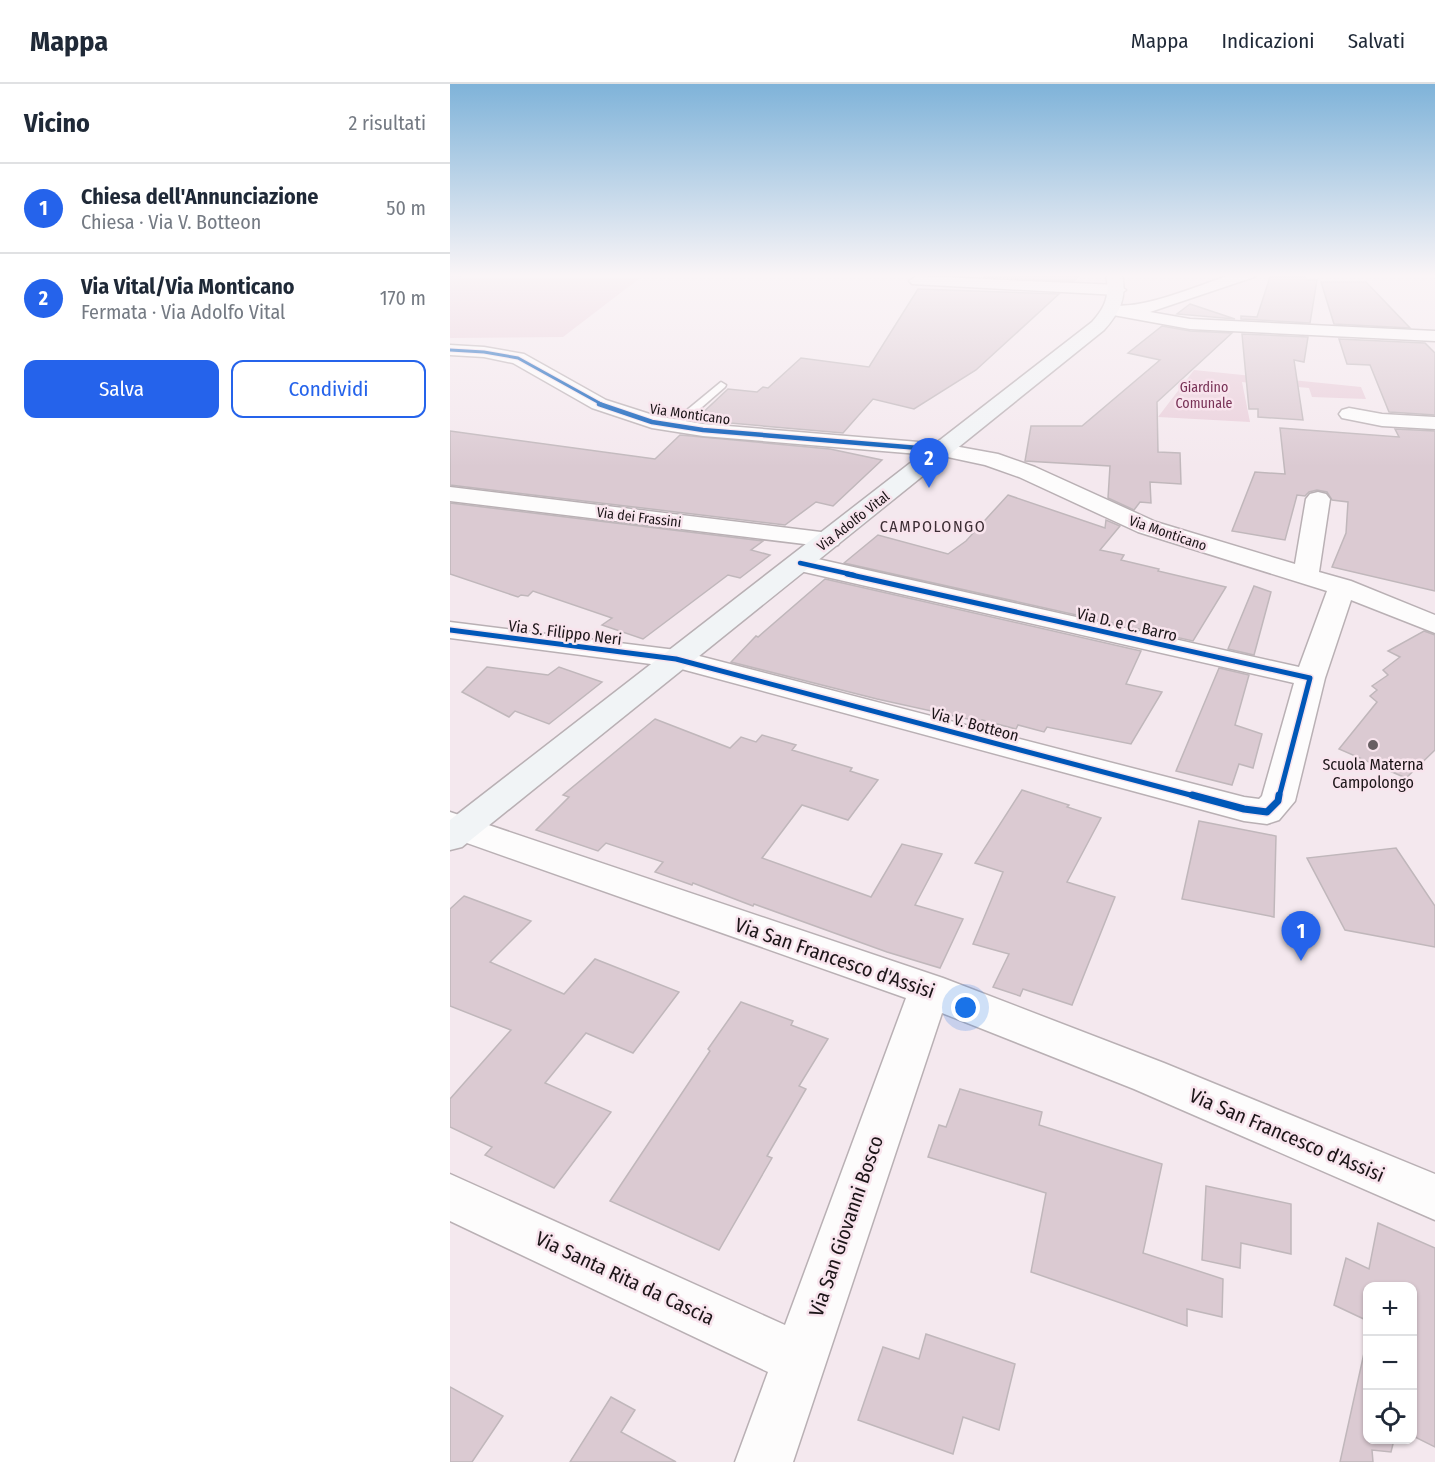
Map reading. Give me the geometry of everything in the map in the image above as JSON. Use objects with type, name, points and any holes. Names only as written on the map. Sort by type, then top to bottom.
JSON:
[{"type":"street","name":"Via Adolfo Vital","points":[[454,830],[800,563],[1083,338]]},
{"type":"street","name":"Via Monticano","points":[[450,350],[484,352],[518,358],[539,368],[575,392],[612,410],[674,426],[943,450],[970,454],[1006,464],[1147,527],[1342,586],[1435,625]]},
{"type":"street","points":[[1349,414],[1382,420],[1435,423]]},
{"type":"street","name":"Via dei Frassini","points":[[450,494],[829,540]]},
{"type":"street","points":[[1305,575],[1318,500]]},
{"type":"street","name":"Via D. e C. Barro","points":[[800,563],[1310,678]]},
{"type":"street","points":[[1310,678],[1342,586]]},
{"type":"street","name":"Via S. Filippo Neri","points":[[450,630],[676,659]]},
{"type":"street","name":"Via V. Botteon","points":[[676,659],[1244,809],[1267,812],[1278,801],[1310,678]]},
{"type":"street","name":"Via San Francesco d'Assisi","points":[[454,830],[929,990],[1149,1076],[1435,1197]]},
{"type":"street","name":"Via San Giovanni Bosco","points":[[764,1462],[929,990]]},
{"type":"street","name":"Via Santa Rita da Cascia","points":[[450,1197],[799,1359]]},
{"type":"lane","points":[[674,426],[721,385]]},
{"type":"green space","name":"Giardino Comunale","points":[[1194,370],[1361,387],[1366,399],[1312,397],[1309,388],[1242,382],[1250,422],[1158,417]]},
{"type":"building","points":[[887,338],[1011,338],[976,370],[914,409],[873,399],[843,433],[695,420],[728,389],[757,392],[763,387],[768,388],[801,358],[869,367]]},
{"type":"building","points":[[1147,338],[1226,338],[1157,402],[1158,452],[1180,453],[1181,484],[1150,482],[1151,503],[1140,502],[1134,510],[1108,498],[1110,466],[1025,461],[1031,426],[1082,426],[1160,360],[1128,353]]},
{"type":"building","points":[[1242,338],[1308,338],[1304,362],[1294,360],[1303,420],[1258,417],[1258,409],[1249,409]]},
{"type":"building","points":[[1339,339],[1425,343],[1435,353],[1435,415],[1389,412],[1370,365],[1347,364]]},
{"type":"building","points":[[1280,428],[1399,437],[1395,429],[1435,431],[1435,591],[1332,567],[1346,533],[1348,502],[1332,500],[1327,492],[1317,490],[1305,496],[1297,495],[1285,540],[1232,531],[1255,472],[1285,474]]},
{"type":"building","points":[[450,431],[655,459],[680,435],[830,449],[882,460],[833,506],[816,502],[785,525],[450,485]]},
{"type":"building","points":[[1008,495],[1105,528],[1106,520],[1120,526],[1100,550],[1124,555],[1121,560],[1226,587],[1193,641],[844,563],[878,535],[948,554],[966,541]]},
{"type":"building","points":[[450,503],[763,541],[751,550],[770,555],[740,578],[728,575],[643,639],[602,625],[612,618],[533,591],[528,596],[518,597],[450,574]]},
{"type":"building","points":[[825,579],[1141,651],[1126,684],[1162,692],[1131,744],[1047,727],[1044,732],[1018,725],[1016,729],[982,720],[981,722],[877,699],[731,662],[756,636],[758,637]]},
{"type":"building","points":[[1254,586],[1271,592],[1254,655],[1228,649]]},
{"type":"building","points":[[1424,631],[1435,635],[1435,750],[1406,778],[1339,749],[1377,702],[1370,696],[1377,690],[1372,686],[1388,675],[1383,670],[1400,657],[1388,651]]},
{"type":"building","points":[[487,667],[548,675],[559,667],[602,682],[549,724],[515,711],[509,717],[462,692]]},
{"type":"building","points":[[1219,668],[1249,675],[1235,725],[1262,734],[1253,768],[1239,764],[1232,785],[1176,771]]},
{"type":"building","points":[[655,719],[730,748],[741,737],[756,742],[762,735],[796,745],[792,750],[852,768],[850,771],[878,780],[848,820],[802,805],[762,858],[871,897],[902,844],[942,854],[915,905],[963,919],[940,968],[655,872],[663,862],[606,843],[598,851],[536,830],[569,797],[563,795]]},
{"type":"building","points":[[1022,790],[1101,818],[1067,882],[1115,897],[1072,1005],[1023,989],[1020,996],[993,987],[1009,954],[973,944],[1003,872],[975,863]]},
{"type":"building","points":[[1199,821],[1276,836],[1274,917],[1182,899]]},
{"type":"building","points":[[1396,848],[1435,906],[1435,947],[1345,930],[1307,858]]},
{"type":"building","points":[[464,896],[531,921],[490,962],[564,994],[595,959],[679,992],[633,1053],[586,1033],[545,1083],[611,1112],[554,1188],[485,1155],[492,1147],[450,1127],[450,1099],[511,1030],[450,1006],[450,909]]},
{"type":"building","points":[[741,1002],[793,1021],[791,1025],[828,1039],[799,1086],[806,1089],[767,1156],[772,1158],[719,1250],[610,1201]]},
{"type":"building","points":[[960,1089],[1042,1112],[1039,1125],[1162,1164],[1143,1253],[1223,1279],[1222,1317],[1187,1309],[1187,1326],[1031,1272],[1046,1193],[928,1157],[939,1125],[946,1127]]},
{"type":"building","points":[[1206,1186],[1291,1204],[1291,1254],[1241,1243],[1240,1268],[1202,1260]]},
{"type":"building","points":[[1378,1223],[1435,1248],[1435,1447],[1417,1438],[1417,1282],[1363,1282],[1363,1319],[1334,1305],[1346,1258],[1369,1269]]},
{"type":"building","points":[[926,1334],[1015,1364],[999,1430],[963,1417],[953,1454],[858,1420],[883,1347],[919,1359]]},
{"type":"building","points":[[1363,1358],[1363,1444],[1393,1444],[1391,1452],[1372,1450],[1373,1462],[1340,1462]]},
{"type":"building","points":[[450,1387],[503,1416],[472,1462],[450,1462]]},
{"type":"building","points":[[611,1397],[635,1410],[621,1432],[676,1462],[570,1462]]},
{"type":"cycle path","points":[[450,350],[484,352],[518,358],[599,404],[652,422],[703,430],[943,450]]},
{"type":"cycle path","points":[[450,630],[676,659],[1244,809],[1267,812],[1278,801],[1310,678],[800,563]]},
{"type":"place","name":"Via Vital/Via Monticano","points":[[929,488]]},
{"type":"place","name":"Scuola Materna Campolongo","points":[[1373,745]]},
{"type":"place","name":"Chiesa dell'Annunciazione","points":[[1301,961]]},
{"type":"district","name":"CAMPOLONGO","points":[[933,526]]}]
